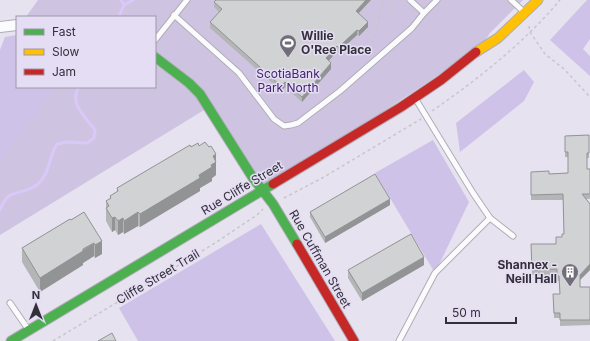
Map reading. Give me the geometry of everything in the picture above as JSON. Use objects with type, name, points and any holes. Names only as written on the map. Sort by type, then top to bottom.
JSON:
[{"type":"main road","name":"Rue Cliffe Street","points":[[480,48],[490,34],[516,8],[536,1]]},
{"type":"main road","name":"Rue Cliffe Street","points":[[11,341],[414,98],[441,80],[480,48],[498,38],[516,8]]},
{"type":"main road","name":"Rue Cuffman Street","points":[[156,58],[189,83],[210,107],[253,178],[273,204],[354,341]]},
{"type":"street","points":[[0,27],[16,25]]},
{"type":"lane","points":[[156,39],[187,0]]},
{"type":"lane","points":[[410,0],[424,13]]},
{"type":"lane","points":[[174,15],[239,73],[274,119],[284,126],[298,122],[340,91],[412,28],[437,0]]},
{"type":"lane","points":[[414,98],[490,218],[514,236]]},
{"type":"lane","points":[[399,341],[435,273],[490,218]]},
{"type":"lane","points":[[10,303],[29,330]]},
{"type":"path","points":[[372,43],[380,17],[382,0]]},
{"type":"path","points":[[359,9],[369,16],[388,16],[396,0]]},
{"type":"path","points":[[516,8],[545,54],[564,69],[590,97]]},
{"type":"path","points":[[339,48],[351,59]]},
{"type":"path","name":"Cliffe Street Trail","points":[[53,341],[212,245],[257,215],[262,210]]},
{"type":"green space","name":"ScotiaBank Park North","points":[[38,0],[523,0],[490,33],[480,48],[263,190],[209,107],[0,235],[0,63],[16,36],[16,88],[156,88],[156,16],[27,16]]},
{"type":"shaded area","points":[[587,0],[590,0],[590,39],[583,49],[590,56],[590,76],[550,40]]},
{"type":"shaded area","points":[[16,35],[16,88],[54,88],[0,163],[0,50],[5,37]]},
{"type":"shaded area","points":[[524,70],[534,82],[524,101],[460,152],[456,123]]},
{"type":"shaded area","points":[[433,140],[469,202],[435,273],[375,173]]},
{"type":"shaded area","points":[[261,224],[335,341],[138,341],[119,308]]},
{"type":"building","name":"Willie O'Ree Place","points":[[216,0],[366,0],[356,11],[368,22],[359,31],[357,30],[339,48],[337,46],[326,58],[331,63],[302,97],[285,82],[281,86],[210,22],[222,9],[214,2]]},
{"type":"building","points":[[589,135],[587,169],[590,169],[590,194],[582,194],[590,204],[590,264],[580,275],[580,287],[590,287],[590,320],[560,320],[560,313],[554,313],[553,294],[560,294],[557,269],[532,270],[531,244],[556,244],[556,237],[562,237],[562,234],[564,234],[563,194],[531,195],[531,172],[549,171],[549,174],[568,173],[568,152],[565,152],[565,136]]},
{"type":"building","points":[[205,142],[209,147],[211,146],[216,154],[213,156],[216,162],[211,165],[212,167],[199,175],[200,178],[140,214],[138,212],[124,221],[123,218],[118,221],[115,217],[112,218],[106,208],[109,206],[106,201],[111,198],[110,196],[118,191],[117,188],[190,145],[191,147],[198,143],[199,146]]},
{"type":"building","points":[[375,174],[390,199],[325,237],[310,212]]},
{"type":"building","points":[[84,212],[102,241],[95,245],[94,243],[83,249],[83,251],[40,278],[22,248]]},
{"type":"building","points":[[411,234],[424,257],[362,293],[348,270]]},
{"type":"building","points":[[112,333],[116,341],[98,341]]},
{"type":"waterway","points":[[120,14],[124,5],[121,0]]},
{"type":"waterway","points":[[124,5],[133,0]]},
{"type":"waterway","points":[[0,210],[7,197],[32,188],[43,179],[57,144],[67,142],[87,143],[94,138],[95,130],[83,115],[77,104],[76,93],[78,88]]},
{"type":"traffic: fast","points":[[156,58],[189,83],[200,94],[253,178],[273,204],[297,244]]},
{"type":"traffic: fast","points":[[11,341],[273,184]]},
{"type":"traffic: slow","points":[[476,52],[498,38],[538,0]]},
{"type":"traffic: jam","points":[[273,184],[401,107],[441,80],[476,52]]},
{"type":"traffic: jam","points":[[297,244],[354,341]]},
{"type":"place","name":"Willie O'Ree Place","points":[[288,58]]},
{"type":"place","name":"Shannex - Neill Hall","points":[[570,287]]}]
